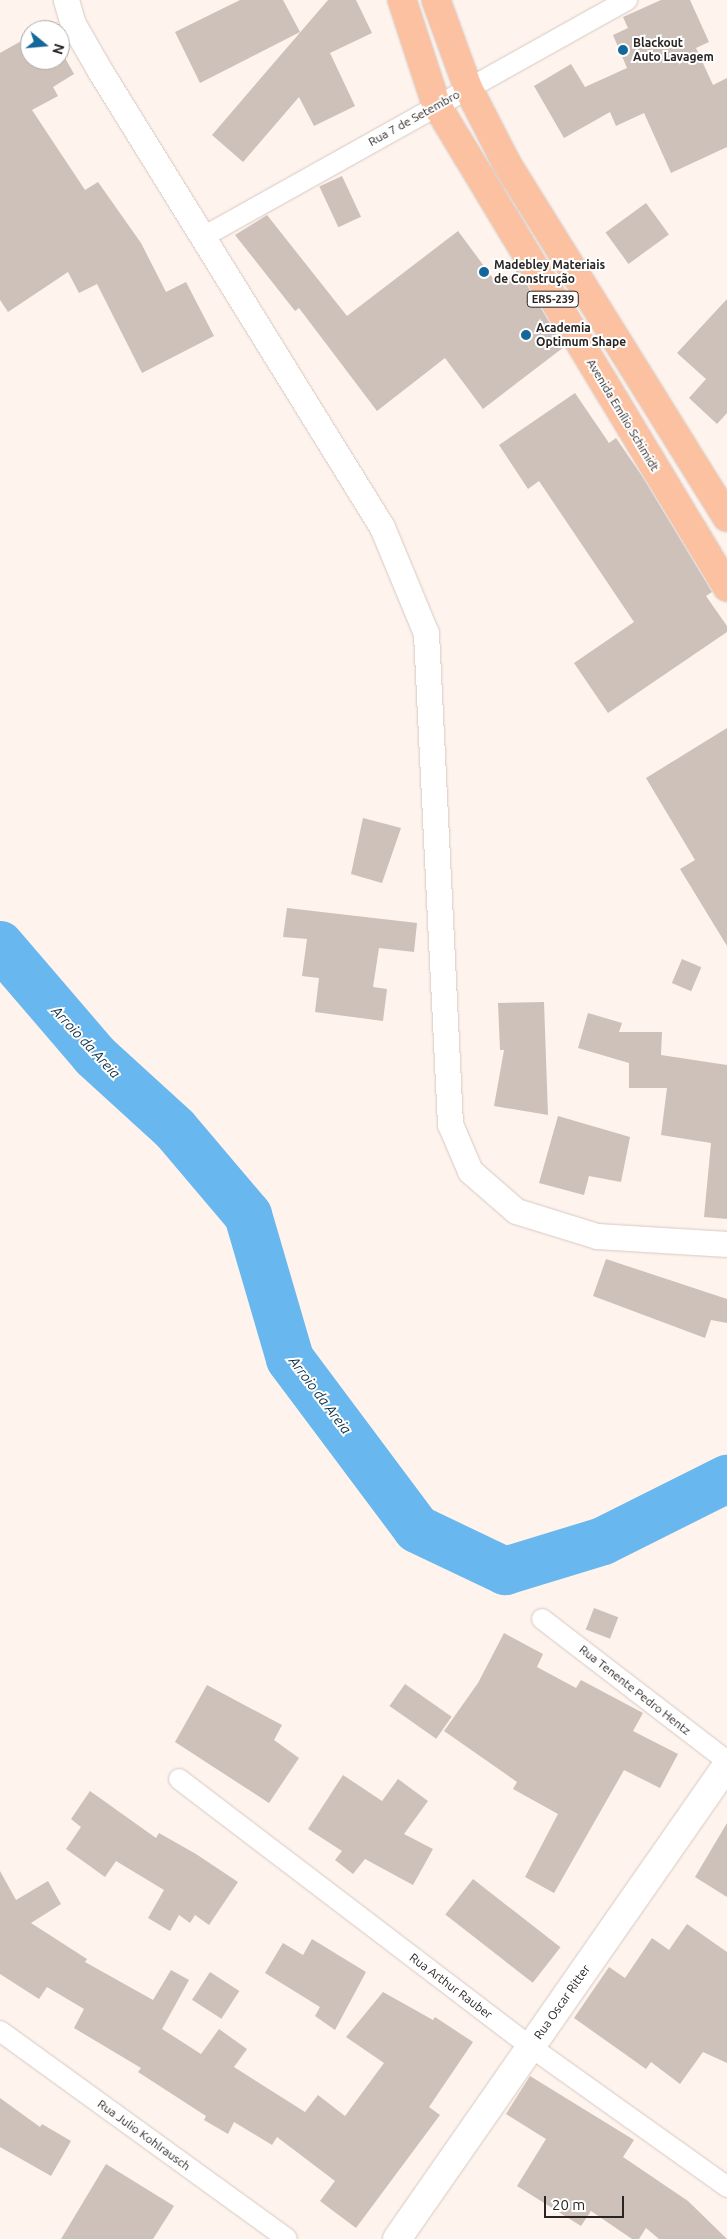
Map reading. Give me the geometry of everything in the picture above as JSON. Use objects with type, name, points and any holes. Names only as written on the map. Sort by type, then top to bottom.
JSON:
[{"type":"main road","name":"Avenida Emílio Schimidt","points":[[402,0],[436,104],[727,587]]},
{"type":"main road","name":"ERS-239","points":[[436,0],[468,88],[507,164],[727,517]]},
{"type":"main road","name":"Rua Oscar Ritter","points":[[397,2239],[727,1765]]},
{"type":"street","points":[[66,0],[73,24],[100,71],[382,527],[426,633],[450,1124],[470,1171],[516,1211],[597,1236],[727,1244]]},
{"type":"street","name":"Rua 7 de Setembro","points":[[203,237],[436,104],[627,0]]},
{"type":"street","name":"Rua Tenente Pedro Hentz","points":[[542,1619],[727,1761]]},
{"type":"street","name":"Rua Arthur Rauber","points":[[179,1779],[531,2047],[727,2187]]},
{"type":"street","name":"Rua Julio Kohlrausch","points":[[0,2032],[288,2239]]},
{"type":"building","points":[[240,0],[283,0],[300,32],[200,83],[175,32]]},
{"type":"building","points":[[328,0],[356,0],[372,33],[330,53],[355,106],[314,126],[299,97],[243,162],[212,135]]},
{"type":"building","points":[[661,0],[690,0],[709,42],[696,48],[713,85],[727,78],[727,147],[671,173],[644,113],[616,126],[610,112],[564,138],[534,86],[571,64],[585,87],[627,68],[613,35],[628,28],[623,17]]},
{"type":"building","points":[[20,42],[20,70],[70,70],[70,67],[74,74],[53,87],[58,96],[32,110],[85,190],[98,182],[141,243],[166,292],[186,282],[214,336],[142,373],[97,284],[79,293],[68,272],[8,312],[0,300],[0,53]]},
{"type":"building","points":[[342,176],[361,217],[338,227],[319,187]]},
{"type":"building","points":[[646,203],[669,235],[628,264],[606,232]]},
{"type":"building","points":[[267,215],[347,316],[458,231],[498,285],[518,270],[564,347],[483,409],[445,358],[377,411],[299,308],[295,311],[235,235]]},
{"type":"building","points":[[727,299],[727,413],[717,424],[689,398],[706,379],[677,353]]},
{"type":"building","points":[[575,393],[609,443],[616,438],[642,476],[712,592],[706,596],[727,626],[727,632],[608,713],[574,663],[634,622],[539,481],[528,489],[499,445]]},
{"type":"building","points":[[727,728],[727,946],[680,869],[695,860],[646,778]]},
{"type":"building","points":[[363,818],[401,828],[382,883],[351,874]]},
{"type":"building","points":[[287,908],[417,923],[414,952],[379,948],[373,987],[387,989],[383,1021],[315,1012],[319,978],[302,976],[307,939],[283,937]]},
{"type":"building","points":[[682,959],[701,967],[691,991],[672,983]]},
{"type":"building","points":[[544,1002],[548,1115],[494,1106],[504,1050],[500,1050],[498,1003]]},
{"type":"building","points":[[588,1013],[622,1023],[619,1032],[662,1032],[661,1055],[727,1065],[727,1219],[704,1217],[711,1143],[661,1135],[667,1088],[629,1088],[629,1063],[578,1048]]},
{"type":"building","points":[[558,1116],[630,1137],[621,1182],[589,1176],[584,1195],[539,1183]]},
{"type":"building","points":[[606,1259],[727,1299],[727,1323],[711,1320],[705,1338],[593,1296]]},
{"type":"building","points":[[594,1608],[618,1617],[610,1639],[586,1629]]},
{"type":"building","points":[[504,1633],[543,1654],[537,1667],[576,1688],[581,1680],[643,1713],[633,1731],[678,1754],[660,1788],[624,1770],[554,1893],[525,1877],[558,1814],[513,1789],[517,1782],[444,1731],[478,1683]]},
{"type":"building","points":[[405,1684],[452,1717],[436,1739],[390,1706]]},
{"type":"building","points":[[207,1685],[282,1725],[274,1740],[299,1758],[269,1803],[175,1742]]},
{"type":"building","points":[[343,1775],[382,1801],[398,1779],[428,1801],[404,1834],[433,1849],[413,1885],[365,1859],[353,1874],[335,1860],[342,1851],[308,1829]]},
{"type":"building","points":[[90,1791],[156,1838],[159,1833],[196,1854],[238,1882],[209,1925],[195,1915],[190,1923],[179,1915],[170,1931],[148,1918],[164,1890],[116,1861],[105,1877],[66,1849],[81,1827],[71,1819]]},
{"type":"building","points":[[727,1823],[727,1897],[695,1877]]},
{"type":"building","points":[[0,1871],[16,1900],[48,1881],[61,1904],[31,1923],[87,1959],[85,1962],[153,2000],[171,1970],[189,1980],[162,2029],[201,2054],[219,2029],[247,2049],[234,2067],[305,2112],[318,2095],[345,2116],[384,2063],[346,2037],[383,1992],[433,2020],[435,2017],[473,2042],[429,2107],[440,2115],[356,2228],[320,2201],[335,2181],[277,2137],[272,2145],[234,2122],[228,2134],[204,2120],[206,2116],[138,2072],[141,2068],[74,2028],[84,2009],[47,1987],[39,1999],[0,1974]]},
{"type":"building","points":[[473,1879],[560,1947],[533,1983],[445,1914]]},
{"type":"building","points":[[687,1924],[727,1952],[727,2063],[703,2052],[680,2084],[651,2062],[646,2069],[574,2018],[609,1967],[625,1978],[652,1938],[669,1950]]},
{"type":"building","points":[[312,1939],[366,1972],[335,2030],[315,2016],[320,2007],[265,1973],[283,1943],[303,1955]]},
{"type":"building","points":[[210,1972],[239,1991],[221,2019],[192,2000]]},
{"type":"building","points":[[530,2076],[634,2140],[623,2157],[688,2201],[727,2239],[659,2239],[646,2228],[639,2239],[632,2239],[591,2211],[581,2226],[517,2186],[546,2139],[506,2114]]},
{"type":"building","points":[[0,2098],[40,2127],[42,2124],[71,2141],[51,2176],[0,2147]]},
{"type":"building","points":[[106,2164],[174,2206],[153,2239],[61,2239]]},
{"type":"waterway","name":"Arroio da Areia","points":[[0,945],[95,1056],[175,1129],[248,1215],[290,1359],[417,1529],[505,1571],[603,1541],[727,1479]]},
{"type":"place","name":"Blackout Auto Lavagem","points":[[623,50]]},
{"type":"place","name":"Madebley Materiais de Construção","points":[[484,272]]},
{"type":"place","name":"Academia Optimum Shape","points":[[526,335]]}]
